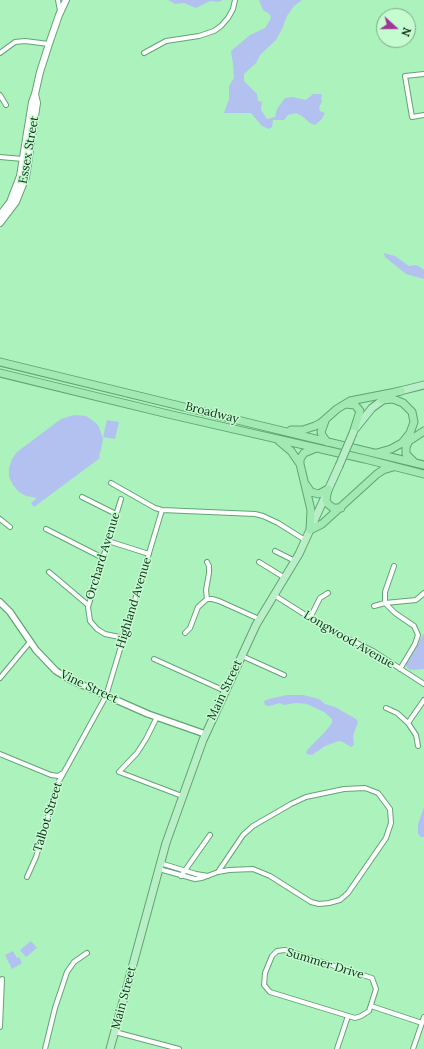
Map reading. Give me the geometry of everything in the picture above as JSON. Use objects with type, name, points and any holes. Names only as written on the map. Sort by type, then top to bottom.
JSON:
[{"type":"highway","name":"Broadway","points":[[0,362],[424,464]]},
{"type":"highway","name":"Broadway","points":[[0,373],[168,414],[371,460],[424,474]]},
{"type":"highway","points":[[275,429],[307,429],[317,425],[337,409],[352,400],[401,391]]},
{"type":"highway","points":[[375,453],[391,449],[402,443],[410,433],[414,422],[412,412],[403,403],[393,399],[382,400]]},
{"type":"highway","points":[[344,404],[354,404],[359,410],[360,416],[353,433]]},
{"type":"highway","points":[[326,419],[322,425],[321,432],[328,442]]},
{"type":"highway","points":[[414,462],[406,454],[406,447],[409,441],[424,431]]},
{"type":"highway","points":[[276,438],[291,451],[300,464]]},
{"type":"highway","points":[[318,448],[304,453],[300,458],[300,464],[311,510],[310,530],[322,524],[372,478],[383,470],[395,467]]},
{"type":"highway","points":[[371,460],[375,469],[372,478]]},
{"type":"highway","points":[[305,484],[311,492],[314,493],[319,494],[328,489]]},
{"type":"highway","points":[[328,489],[326,500],[328,504],[333,508],[341,508]]},
{"type":"main road","name":"Essex Street","points":[[0,215],[13,196],[20,176],[32,102],[60,11],[66,0]]},
{"type":"main road","name":"Essex Street","points":[[0,223],[16,202],[26,177],[37,103],[35,94]]},
{"type":"main road","name":"Main Street","points":[[110,1049],[159,866],[182,796],[205,734],[241,656],[259,619],[295,562],[353,433],[365,416],[382,400],[401,391],[424,385]]},
{"type":"street","points":[[58,0],[60,11]]},
{"type":"street","points":[[144,53],[166,41],[200,36],[214,31],[228,18],[233,9],[235,0]]},
{"type":"street","points":[[0,53],[15,42],[25,41],[49,44]]},
{"type":"street","points":[[424,74],[406,76],[412,117],[424,115]]},
{"type":"street","points":[[0,95],[6,105]]},
{"type":"street","points":[[0,157],[23,159]]},
{"type":"street","points":[[112,483],[155,508],[162,510],[259,515],[272,519],[305,540]]},
{"type":"street","points":[[82,497],[116,514]]},
{"type":"street","name":"Orchard Avenue","points":[[121,499],[88,605],[90,621],[97,628],[105,634],[124,638]]},
{"type":"street","name":"Highland Avenue","points":[[106,696],[162,510]]},
{"type":"street","points":[[0,519],[10,527]]},
{"type":"street","points":[[46,529],[102,558]]},
{"type":"street","points":[[108,541],[149,554]]},
{"type":"street","points":[[275,551],[295,562]]},
{"type":"street","points":[[207,562],[209,566],[206,590],[207,599]]},
{"type":"street","points":[[259,562],[285,578]]},
{"type":"street","points":[[394,566],[385,592],[385,603],[395,613],[414,626],[418,633],[415,644],[400,669]]},
{"type":"street","points":[[49,572],[88,605]]},
{"type":"street","points":[[310,618],[320,598],[328,593]]},
{"type":"street","points":[[374,606],[385,603],[416,600],[424,593]]},
{"type":"street","name":"Longwood Avenue","points":[[274,595],[330,630],[363,646],[424,684]]},
{"type":"street","points":[[185,633],[190,628],[198,607],[207,599],[212,599],[259,619]]},
{"type":"street","name":"Vine Street","points":[[0,602],[10,612],[43,659],[56,671],[71,680],[106,696],[157,717],[205,734]]},
{"type":"street","points":[[0,678],[30,642]]},
{"type":"street","points":[[241,656],[284,675]]},
{"type":"street","points":[[154,659],[225,691]]},
{"type":"street","name":"Talbot Street","points":[[27,877],[36,857],[57,787],[63,773],[106,696]]},
{"type":"street","points":[[408,723],[424,700]]},
{"type":"street","points":[[386,708],[398,713],[408,723],[416,735],[418,746]]},
{"type":"street","points":[[157,717],[140,748],[119,772],[182,796]]},
{"type":"street","points":[[0,754],[51,775],[58,776],[63,773]]},
{"type":"street","points":[[159,866],[181,876],[198,879],[218,872],[248,868],[261,872],[302,898],[315,904],[335,902],[344,897],[352,888],[386,838],[391,823],[391,813],[388,805],[378,793],[365,788],[344,789],[306,797],[253,826],[243,835],[218,872]]},
{"type":"street","points":[[181,876],[210,835]]},
{"type":"street","points":[[228,859],[229,870]]},
{"type":"street","points":[[159,866],[209,876]]},
{"type":"street","name":"Summer Drive","points":[[285,950],[372,978],[376,988],[369,1011],[354,1018],[348,1016],[270,992],[264,985],[265,973],[272,956],[277,951],[285,950]]},
{"type":"street","points":[[45,1049],[55,1008],[67,972],[74,962],[87,953]]},
{"type":"street","points":[[0,1027],[2,979]]},
{"type":"street","points":[[371,1006],[422,1023]]},
{"type":"street","points":[[337,1049],[348,1016]]},
{"type":"street","points":[[413,1049],[424,1017]]},
{"type":"street","points":[[115,1032],[163,1047],[179,1049]]},
{"type":"shaded area","points":[[168,0],[223,0],[218,2],[210,1],[196,8],[184,3],[175,4]]},
{"type":"shaded area","points":[[259,0],[302,0],[294,6],[287,16],[276,40],[260,55],[256,63],[244,74],[244,81],[257,94],[258,101],[262,102],[261,110],[267,119],[275,117],[277,109],[285,98],[292,97],[306,100],[313,94],[322,94],[322,101],[319,108],[320,111],[325,113],[321,120],[315,125],[296,113],[288,115],[284,120],[273,120],[272,127],[269,129],[262,126],[251,113],[224,113],[229,99],[229,86],[234,78],[231,51],[250,35],[265,28],[270,20],[271,16],[263,10]]},
{"type":"shaded area","points":[[384,253],[395,256],[409,266],[416,265],[420,267],[424,270],[424,279],[406,274],[385,257]]},
{"type":"shaded area","points":[[74,415],[86,416],[99,427],[103,439],[99,456],[100,458],[34,507],[31,503],[37,498],[26,496],[19,492],[9,477],[9,468],[12,459],[17,452],[61,419]]},
{"type":"shaded area","points":[[107,420],[119,422],[115,439],[103,437]]},
{"type":"shaded area","points":[[424,633],[424,669],[410,670],[406,664]]},
{"type":"shaded area","points":[[287,695],[303,695],[319,699],[325,704],[335,707],[356,719],[358,722],[353,736],[354,745],[351,747],[339,741],[325,746],[312,755],[307,754],[306,752],[308,749],[332,723],[332,719],[324,712],[307,704],[296,703],[284,705],[280,703],[269,706],[265,705],[264,701]]},
{"type":"shaded area","points":[[424,807],[424,837],[421,837],[418,834],[418,824]]},
{"type":"shaded area","points":[[31,941],[37,948],[26,957],[20,950]]},
{"type":"shaded area","points":[[13,951],[22,963],[12,969],[5,955]]}]
